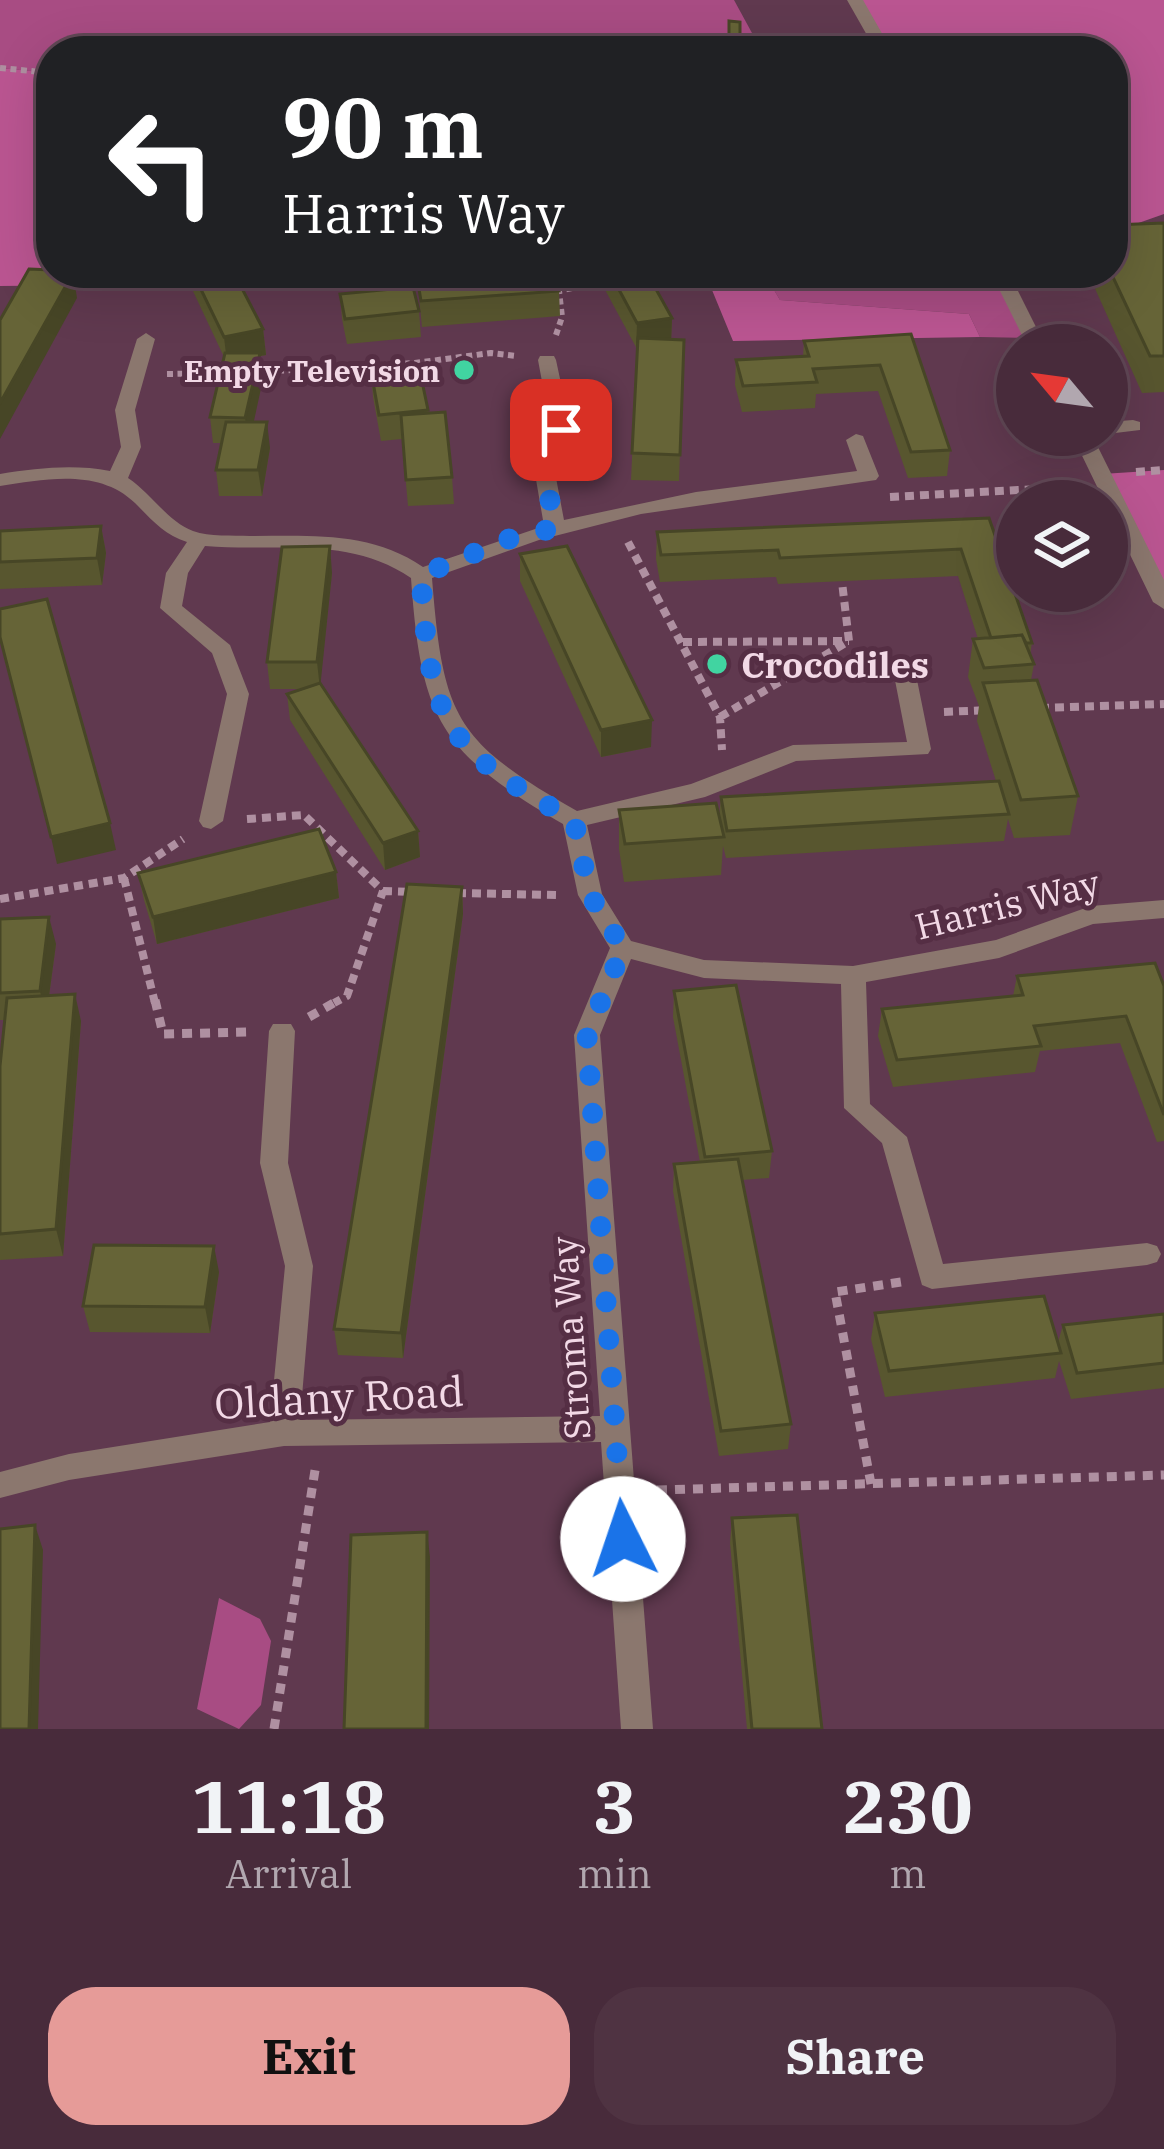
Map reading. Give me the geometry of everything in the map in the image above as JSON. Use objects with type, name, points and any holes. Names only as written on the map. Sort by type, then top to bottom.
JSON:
[{"type":"street","points":[[856,0],[876,36]]},
{"type":"street","points":[[1008,288],[1026,324]]},
{"type":"street","points":[[117,479],[131,447],[125,410],[146,340]]},
{"type":"street","points":[[548,360],[561,430],[543,462],[555,528]]},
{"type":"street","points":[[1128,426],[1132,426]]},
{"type":"street","points":[[421,575],[509,539],[613,514],[714,492],[868,476],[856,440]]},
{"type":"street","points":[[0,480],[75,474],[117,479],[169,531],[199,538],[368,546],[403,558],[421,575],[426,658],[436,700],[455,734],[501,780],[574,820],[724,780],[793,753],[920,749],[904,670]]},
{"type":"street","points":[[1128,527],[1164,602]]},
{"type":"street","points":[[199,538],[177,573],[171,608],[222,650],[238,694],[211,821]]},
{"type":"street","points":[[574,820],[590,895],[623,948]]},
{"type":"street","name":"Harris Way","points":[[623,948],[704,969],[853,975],[998,949],[1090,915],[1164,909]]},
{"type":"street","name":"Stroma Way","points":[[623,948],[587,1035],[637,1729]]},
{"type":"street","points":[[853,975],[857,1108],[894,1137],[932,1277],[1147,1254]]},
{"type":"street","points":[[282,1031],[274,1163],[299,1266],[284,1433]]},
{"type":"street","name":"Oldany Road","points":[[0,1485],[69,1467],[284,1433],[615,1429]]},
{"type":"path","points":[[0,68],[36,72]]},
{"type":"path","points":[[136,373],[328,370],[490,353],[548,360],[562,317],[559,291],[572,288]]},
{"type":"path","points":[[875,498],[996,491]]},
{"type":"path","points":[[613,514],[720,717],[724,780]]},
{"type":"path","points":[[842,581],[849,641]]},
{"type":"path","points":[[683,642],[849,641]]},
{"type":"path","points":[[720,717],[849,641]]},
{"type":"path","points":[[1027,709],[1164,704]]},
{"type":"path","points":[[912,713],[1004,710]]},
{"type":"path","points":[[0,899],[124,878],[211,821],[304,815],[383,891],[429,892]]},
{"type":"path","points":[[124,878],[163,1034],[282,1031],[347,996],[383,891]]},
{"type":"path","points":[[452,892],[590,895]]},
{"type":"path","points":[[871,1484],[835,1292],[932,1277]]},
{"type":"path","points":[[274,1729],[321,1432]]},
{"type":"path","points":[[620,1491],[1164,1475]]},
{"type":"shaded area","points":[[0,0],[734,0],[754,36],[36,36],[36,72],[0,68]]},
{"type":"shaded area","points":[[855,0],[1164,0],[1164,214],[1128,227],[1128,36],[873,36]]},
{"type":"shaded area","points":[[0,68],[36,72],[36,286],[0,286]]},
{"type":"shaded area","points":[[711,288],[773,288],[780,300],[969,314],[980,337],[733,341]]},
{"type":"shaded area","points":[[773,288],[1008,288],[1026,324],[996,324],[996,337],[980,337],[969,314],[780,300]]},
{"type":"shaded area","points":[[1164,470],[1164,602],[1128,528],[1128,480],[1105,480],[1102,474]]},
{"type":"shaded area","points":[[219,1598],[260,1619],[271,1641],[261,1705],[239,1729],[197,1709]]},
{"type":"building","points":[[729,21],[740,22],[740,36],[729,36]]},
{"type":"building","points":[[1164,223],[1164,356],[1150,356],[1118,288],[1128,288],[1128,224]]},
{"type":"building","points":[[29,269],[36,269],[36,288],[65,288],[0,403],[0,320]]},
{"type":"building","points":[[200,288],[242,288],[263,329],[224,337]]},
{"type":"building","points":[[413,288],[419,311],[345,319],[340,294]]},
{"type":"building","points":[[419,288],[559,291],[421,301]]},
{"type":"building","points":[[618,288],[655,288],[672,318],[637,323]]},
{"type":"building","points":[[911,334],[950,450],[911,452],[880,365],[813,369],[817,382],[743,386],[736,360],[809,356],[804,341]]},
{"type":"building","points":[[638,338],[684,340],[680,455],[632,453]]},
{"type":"building","points":[[225,353],[260,353],[245,418],[210,417]]},
{"type":"building","points":[[419,367],[428,410],[379,415],[371,371]]},
{"type":"building","points":[[445,412],[452,477],[406,480],[401,415]]},
{"type":"building","points":[[226,422],[267,422],[258,470],[216,470]]},
{"type":"building","points":[[989,518],[996,538],[996,612],[1021,612],[1032,643],[1026,643],[1022,635],[991,638],[961,549],[780,558],[778,550],[661,555],[657,532]]},
{"type":"building","points":[[101,526],[97,558],[0,562],[0,531]]},
{"type":"building","points":[[330,546],[317,662],[267,662],[282,547]]},
{"type":"building","points":[[567,546],[652,720],[601,730],[520,554]]},
{"type":"building","points":[[47,599],[110,823],[51,837],[0,637],[0,609]]},
{"type":"building","points":[[1022,635],[1034,664],[984,668],[973,639]]},
{"type":"building","points":[[1037,680],[1078,796],[1021,800],[983,683]]},
{"type":"building","points":[[320,683],[418,831],[383,843],[287,694]]},
{"type":"building","points":[[999,781],[1009,814],[727,831],[721,797]]},
{"type":"building","points":[[716,803],[724,837],[625,844],[619,810]]},
{"type":"building","points":[[319,829],[336,872],[153,917],[138,873]]},
{"type":"building","points":[[407,884],[462,887],[401,1333],[334,1329]]},
{"type":"building","points":[[49,917],[40,991],[0,993],[0,919]]},
{"type":"building","points":[[1155,963],[1164,986],[1164,1115],[1126,1016],[1034,1026],[1041,1046],[897,1060],[882,1009],[1023,995],[1017,976]]},
{"type":"building","points":[[736,985],[772,1151],[705,1157],[674,991]]},
{"type":"building","points":[[75,994],[56,1229],[0,1234],[0,1066],[7,998]]},
{"type":"building","points":[[738,1159],[791,1424],[721,1431],[674,1164]]},
{"type":"building","points":[[94,1245],[214,1246],[205,1307],[83,1306]]},
{"type":"building","points":[[1044,1296],[1061,1353],[889,1371],[875,1313]]},
{"type":"building","points":[[1164,1314],[1164,1363],[1077,1373],[1063,1325]]},
{"type":"building","points":[[797,1515],[822,1729],[752,1729],[732,1518]]},
{"type":"building","points":[[35,1525],[29,1729],[0,1729],[0,1529]]},
{"type":"building","points":[[427,1532],[426,1729],[344,1729],[351,1535]]},
{"type":"place","name":"Empty Television","points":[[464,370]]},
{"type":"place","name":"Crocodiles","points":[[717,664]]},
{"type":"route","points":[[561,430],[543,462],[555,528],[509,539],[421,575],[426,658],[436,700],[455,734],[501,780],[574,820],[590,895],[623,948],[587,1035],[623,1539]]}]
